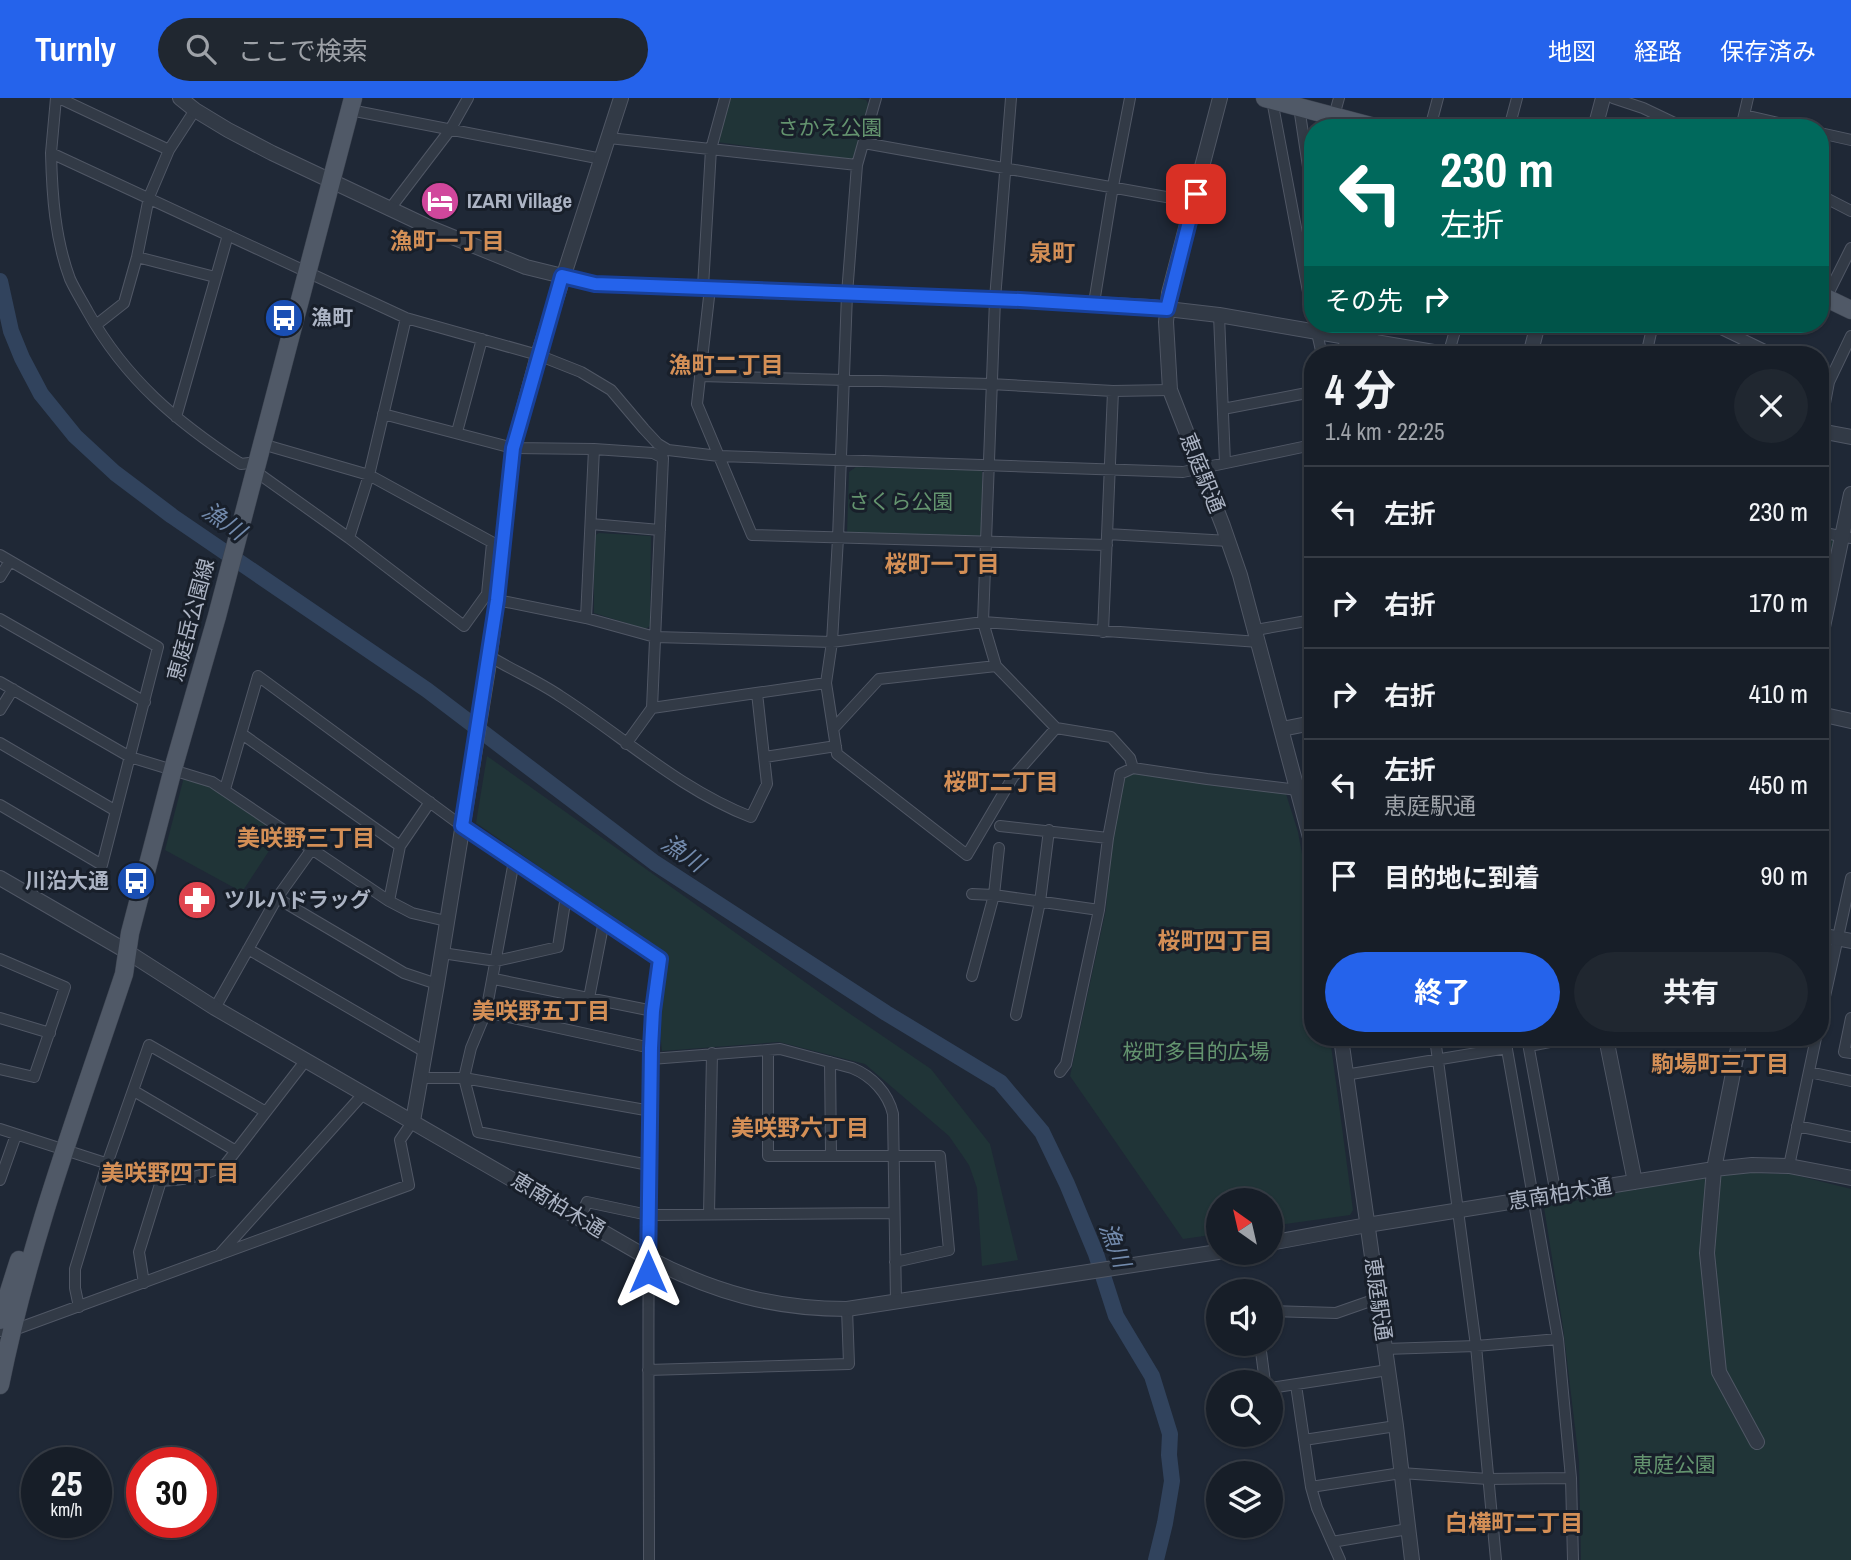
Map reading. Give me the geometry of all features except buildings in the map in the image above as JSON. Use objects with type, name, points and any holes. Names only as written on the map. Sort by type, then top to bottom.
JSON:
[{"type":"main road","points":[[1268,99],[1345,119]]},
{"type":"main road","name":"恵庭岳公園線","points":[[0,1385],[4,1327],[114,967],[126,951],[352,104]]},
{"type":"main road","points":[[1829,300],[1851,310]]},
{"type":"street","points":[[169,149],[57,98],[51,153],[52,198],[62,251],[71,280],[96,325],[126,369],[200,438],[349,538],[464,626],[487,594],[498,545],[513,448],[538,355],[621,98]]},
{"type":"street","points":[[389,210],[450,130],[468,98]]},
{"type":"street","points":[[726,98],[711,149],[706,288],[697,404],[752,535],[984,541],[1229,541]]},
{"type":"street","points":[[875,98],[857,164],[847,294],[838,538],[832,642],[826,683],[837,754],[967,855],[1013,777],[1056,728]]},
{"type":"street","points":[[1011,98],[990,384],[983,622],[996,666],[1056,728],[1111,737],[1130,758],[1133,768]]},
{"type":"street","points":[[1094,303],[1130,98]]},
{"type":"street","name":"恵庭駅通","points":[[1220,98],[1167,309],[1170,390],[1229,541],[1304,814]]},
{"type":"street","points":[[1334,116],[1339,98]]},
{"type":"street","points":[[1432,119],[1438,98]]},
{"type":"street","points":[[1511,119],[1517,98]]},
{"type":"street","points":[[1597,119],[1603,98]]},
{"type":"street","points":[[1613,98],[1666,119]]},
{"type":"street","points":[[1743,119],[1748,98]]},
{"type":"street","points":[[1268,99],[1304,274]]},
{"type":"street","points":[[96,325],[124,303],[149,197],[188,102],[272,153],[389,210],[526,267],[595,284],[1094,303],[1167,309],[1304,327]]},
{"type":"street","points":[[352,104],[450,130],[602,159]]},
{"type":"street","points":[[1299,107],[1304,140]]},
{"type":"street","points":[[1744,114],[1764,119]]},
{"type":"street","points":[[1829,135],[1851,140]]},
{"type":"street","points":[[609,138],[857,164]]},
{"type":"street","points":[[864,142],[1194,202]]},
{"type":"street","points":[[51,153],[406,318],[538,355],[582,372],[611,390],[658,444],[668,450],[719,456],[1183,472],[1304,447]]},
{"type":"street","points":[[1829,200],[1851,211]]},
{"type":"street","points":[[176,417],[229,235]]},
{"type":"street","points":[[1829,286],[1851,248]]},
{"type":"street","points":[[137,257],[215,277]]},
{"type":"street","points":[[1219,315],[1225,463]]},
{"type":"street","points":[[349,538],[369,475],[406,318]]},
{"type":"street","points":[[1352,333],[1402,346]]},
{"type":"street","points":[[1371,340],[1373,333]]},
{"type":"street","points":[[1730,333],[1757,346]]},
{"type":"street","points":[[1829,371],[1851,336]]},
{"type":"street","points":[[457,432],[482,338]]},
{"type":"street","points":[[700,376],[990,384],[1113,391],[1170,390]]},
{"type":"street","points":[[1103,632],[1113,391]]},
{"type":"street","points":[[1223,409],[1304,394]]},
{"type":"street","points":[[383,414],[513,448],[594,449],[653,453],[663,458],[652,708],[626,744]]},
{"type":"street","points":[[1829,433],[1851,437]]},
{"type":"street","points":[[262,444],[369,475],[498,545]]},
{"type":"street","points":[[586,618],[594,449]]},
{"type":"street","points":[[1829,606],[1847,537],[1851,494]]},
{"type":"street","points":[[590,524],[660,530]]},
{"type":"street","points":[[1829,533],[1847,537]]},
{"type":"street","points":[[4,1327],[79,1307],[408,1185],[400,1140],[413,1121],[438,984],[497,600],[498,545]]},
{"type":"street","points":[[0,578],[5,558],[158,647],[102,865],[0,805]]},
{"type":"street","points":[[497,600],[586,618],[655,637],[832,642],[983,622],[1103,632],[1257,636],[1304,622]]},
{"type":"street","points":[[0,619],[145,702]]},
{"type":"street","points":[[488,662],[559,695],[676,779],[734,811],[751,817],[767,784],[757,693]]},
{"type":"street","points":[[833,729],[879,679],[996,666]]},
{"type":"street","points":[[225,789],[258,676],[430,802],[464,819],[514,860],[660,959],[651,1053],[648,1215],[649,1560]]},
{"type":"street","points":[[0,682],[130,757],[212,782],[389,901],[412,914],[446,921]]},
{"type":"street","points":[[652,708],[826,683]]},
{"type":"street","points":[[0,710],[13,689]]},
{"type":"street","points":[[1829,716],[1851,721]]},
{"type":"street","points":[[1282,729],[1304,725]]},
{"type":"street","points":[[242,734],[400,846]]},
{"type":"street","points":[[0,743],[116,811]]},
{"type":"street","points":[[765,757],[836,746]]},
{"type":"street","points":[[1060,1072],[1066,1064],[1099,910],[1120,774],[1133,768],[1298,790]]},
{"type":"street","points":[[389,901],[400,846],[430,802]]},
{"type":"street","points":[[1000,826],[1108,838]]},
{"type":"street","points":[[1016,1016],[1040,902],[1049,830]]},
{"type":"street","points":[[972,976],[994,895],[999,848]]},
{"type":"street","points":[[215,1008],[277,898],[312,849]]},
{"type":"street","points":[[514,860],[494,979],[464,1078],[478,1132],[649,1165]]},
{"type":"street","name":"恵南柏木通","points":[[0,878],[126,951],[215,1008],[648,1258],[680,1275],[740,1296],[793,1307],[847,1308],[1206,1254]]},
{"type":"street","points":[[1829,989],[1844,940],[1851,878]]},
{"type":"street","points":[[972,894],[1099,910]]},
{"type":"street","points":[[442,953],[496,961],[558,947],[566,896]]},
{"type":"street","points":[[277,898],[404,973],[438,984]]},
{"type":"street","points":[[589,998],[604,922]]},
{"type":"street","points":[[248,949],[425,1052]]},
{"type":"street","points":[[0,959],[65,987],[34,1077],[0,1069]]},
{"type":"street","points":[[494,979],[653,1011]]},
{"type":"street","points":[[486,1012],[651,1053],[780,1049],[862,1072],[884,1094],[891,1104],[893,1114],[896,1301]]},
{"type":"street","points":[[0,1018],[50,1033]]},
{"type":"street","points":[[1851,1018],[1844,1052],[1851,1053]]},
{"type":"street","points":[[79,1307],[75,1269],[107,1164],[149,1045],[266,1112]]},
{"type":"street","name":"恵庭駅通","points":[[1342,1046],[1396,1426],[1412,1560]]},
{"type":"street","points":[[1436,1046],[1476,1346],[1496,1560]]},
{"type":"street","points":[[1345,1076],[1437,1061],[1494,1046]]},
{"type":"street","points":[[1507,1046],[1558,1339],[1571,1478],[1573,1560]]},
{"type":"street","points":[[1529,1046],[1556,1195]]},
{"type":"street","points":[[1608,1046],[1635,1182]]},
{"type":"street","points":[[1738,1046],[1714,1169],[1707,1253],[1719,1372],[1757,1442]]},
{"type":"street","points":[[1789,1166],[1814,1046]]},
{"type":"street","points":[[768,1050],[768,1156],[940,1156],[949,1250],[895,1262]]},
{"type":"street","points":[[709,1214],[712,1053]]},
{"type":"street","points":[[0,1129],[161,1181],[187,1180],[225,1165],[306,1059]]},
{"type":"street","points":[[830,1062],[831,1154]]},
{"type":"street","points":[[1808,1072],[1851,1081]]},
{"type":"street","points":[[422,1078],[464,1078],[651,1111]]},
{"type":"street","points":[[134,1091],[236,1152]]},
{"type":"street","points":[[217,1257],[364,1093]]},
{"type":"street","points":[[1797,1126],[1851,1137]]},
{"type":"street","points":[[0,1180],[16,1135]]},
{"type":"street","name":"恵南柏木通","points":[[1283,1241],[1714,1169],[1752,1165],[1789,1166],[1851,1178]]},
{"type":"street","points":[[144,1283],[139,1252],[161,1181]]},
{"type":"street","points":[[580,1218],[587,1202],[648,1215],[893,1213]]},
{"type":"street","points":[[1283,1311],[1336,1313],[1378,1298]]},
{"type":"street","points":[[648,1370],[849,1364],[847,1308]]},
{"type":"street","points":[[1385,1349],[1476,1346],[1558,1339]]},
{"type":"street","points":[[1283,1386],[1388,1370]]},
{"type":"street","points":[[1296,1385],[1311,1487],[1317,1508],[1340,1560]]},
{"type":"street","points":[[1304,1440],[1396,1426]]},
{"type":"street","points":[[1311,1487],[1401,1473],[1488,1479],[1571,1478]]},
{"type":"street","points":[[1332,1542],[1408,1529]]},
{"type":"green space","name":"さかえ公園","points":[[731,98],[857,98],[866,100],[869,106],[853,161],[717,142]]},
{"type":"green space","name":"さくら公園","points":[[856,467],[982,470],[982,539],[847,534],[849,472]]},
{"type":"green space","points":[[599,533],[651,536],[650,626],[645,629],[594,613],[594,536]]},
{"type":"green space","points":[[1829,538],[1835,542],[1829,570]]},
{"type":"green space","points":[[487,756],[931,1069],[990,1144],[1018,1260],[982,1266],[977,1188],[969,1165],[949,1136],[865,1064],[779,1042],[662,1051],[658,1017],[666,955],[476,823]]},
{"type":"green space","name":"桜町多目的広場","points":[[1134,773],[1286,794],[1298,832],[1304,865],[1304,1046],[1331,1046],[1353,1210],[1350,1215],[1283,1224],[1283,1188],[1206,1188],[1206,1236],[1183,1239],[1070,1076],[1106,909],[1110,839],[1125,778]]},
{"type":"green space","points":[[184,777],[200,778],[280,834],[242,892],[165,850]]},
{"type":"green space","name":"恵庭公園","points":[[1718,1172],[1791,1174],[1851,1189],[1851,1560],[1581,1560],[1579,1461],[1563,1327],[1544,1207]]},
{"type":"waterway","name":"漁川","points":[[0,281],[11,331],[41,394],[75,436],[115,473],[172,516],[427,690],[655,863],[886,1013],[1000,1082],[1042,1132],[1096,1254],[1116,1316],[1152,1376],[1170,1434],[1172,1481],[1156,1560]]},
{"type":"place","name":"IZARI Village","points":[[440,201]]},
{"type":"place","name":"漁町","points":[[284,318]]},
{"type":"place","name":"川沿大通","points":[[136,881]]},
{"type":"place","name":"ツルハドラッグ","points":[[197,900]]},
{"type":"district","name":"漁町一丁目","points":[[447,241]]},
{"type":"district","name":"泉町","points":[[1052,253]]},
{"type":"district","name":"漁町二丁目","points":[[726,365]]},
{"type":"district","name":"桜町一丁目","points":[[942,564]]},
{"type":"district","name":"桜町二丁目","points":[[1001,782]]},
{"type":"district","name":"美咲野三丁目","points":[[306,838]]},
{"type":"district","name":"桜町四丁目","points":[[1215,941]]},
{"type":"district","name":"美咲野五丁目","points":[[541,1011]]},
{"type":"district","name":"駒場町三丁目","points":[[1720,1064]]},
{"type":"district","name":"美咲野六丁目","points":[[800,1128]]},
{"type":"district","name":"美咲野四丁目","points":[[170,1173]]},
{"type":"district","name":"白樺町二丁目","points":[[1514,1523]]},
{"type":"route","points":[[648,1272],[651,1048],[660,959],[462,826],[488,669],[513,448],[562,276],[595,284],[1094,303],[1167,309],[1196,194]]}]
